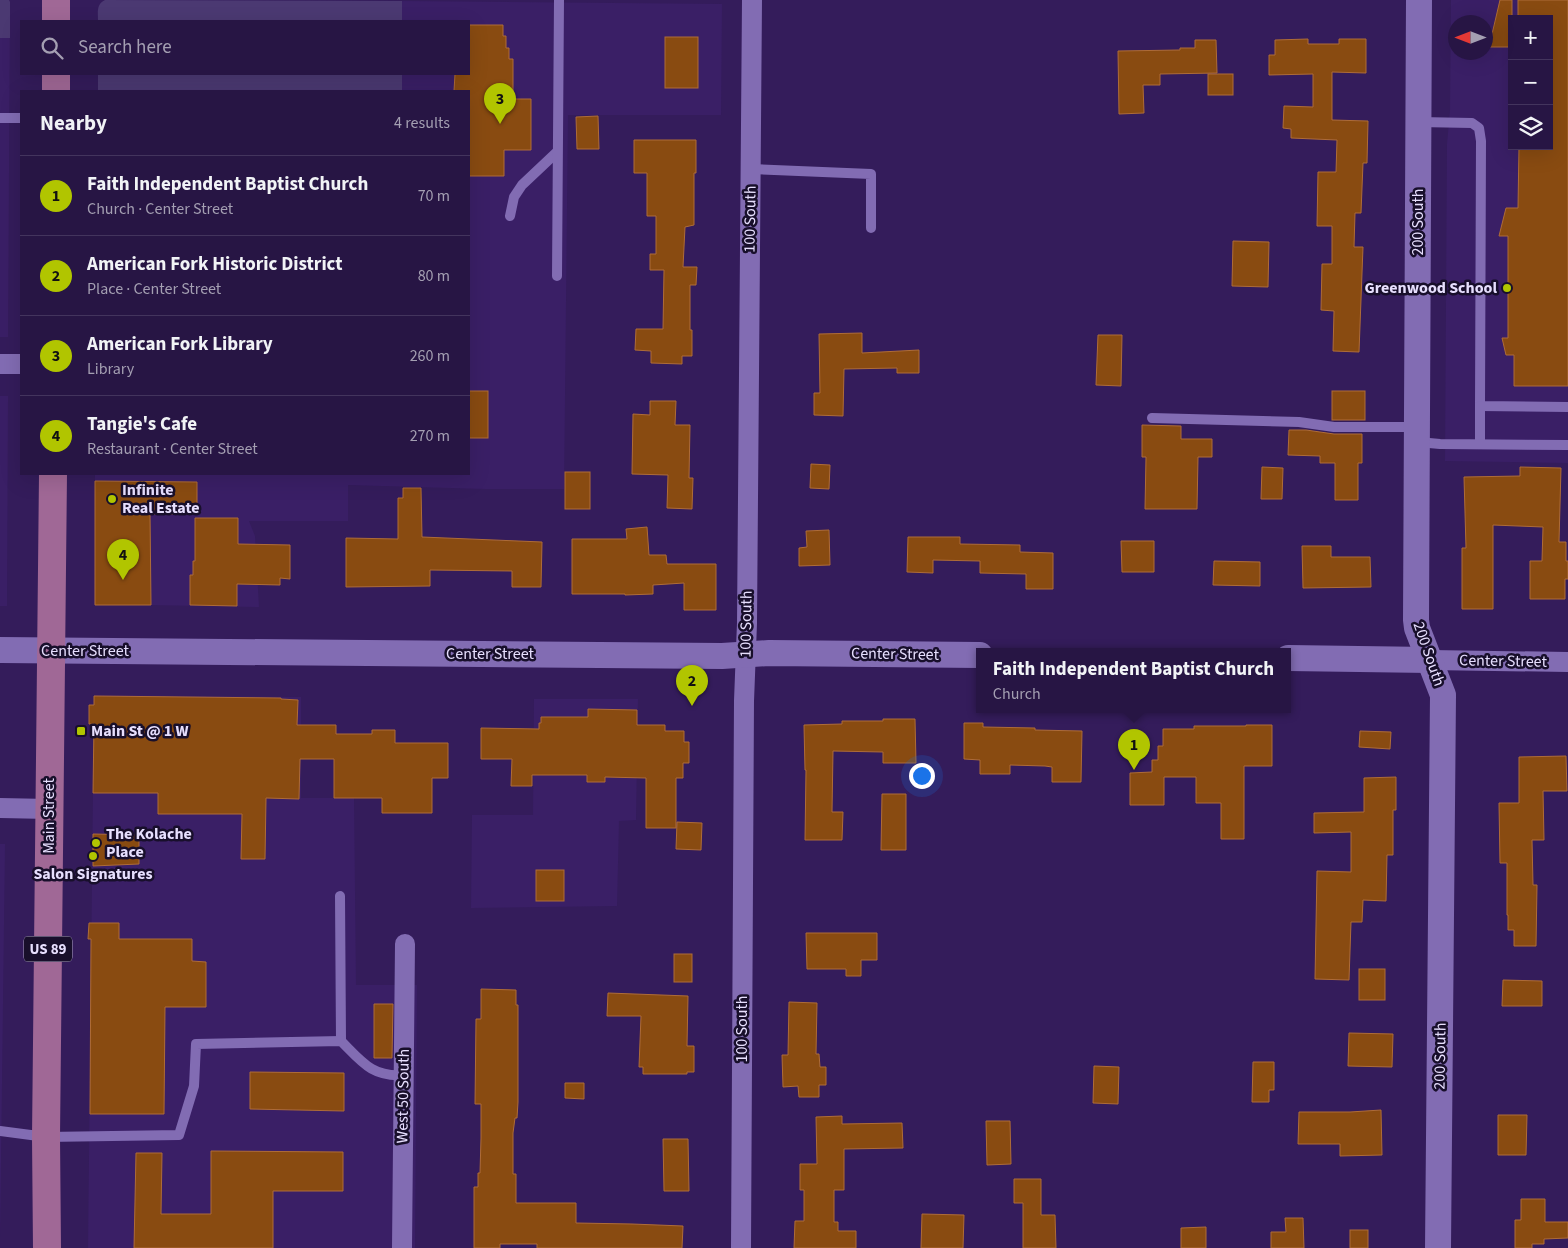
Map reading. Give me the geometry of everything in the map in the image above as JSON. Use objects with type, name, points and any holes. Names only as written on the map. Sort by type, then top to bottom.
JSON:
[{"type":"main road","points":[[56,0],[56,20]]},
{"type":"main road","points":[[56,75],[56,90]]},
{"type":"main road","name":"Main Street","points":[[47,1248],[46,1137],[52,475]]},
{"type":"street","name":"100 South","points":[[741,1248],[752,0]]},
{"type":"street","name":"200 South","points":[[1419,0],[1416,620],[1417,628],[1443,695],[1438,1248]]},
{"type":"street","points":[[0,364],[20,364]]},
{"type":"street","name":"Center Street","points":[[0,650],[722,656],[745,654],[976,655]]},
{"type":"street","name":"Center Street","points":[[1291,658],[1568,662]]},
{"type":"street","points":[[0,808],[49,809]]},
{"type":"street","name":"West 50 South","points":[[402,1248],[405,944]]},
{"type":"lane","points":[[557,276],[559,0]]},
{"type":"lane","points":[[0,118],[20,118]]},
{"type":"lane","points":[[1418,122],[1472,123],[1479,128],[1482,141],[1480,444]]},
{"type":"lane","points":[[510,216],[514,198],[522,186],[557,152]]},
{"type":"lane","points":[[750,169],[871,174],[871,228]]},
{"type":"lane","points":[[1480,406],[1568,407]]},
{"type":"lane","points":[[1152,418],[1299,422],[1417,434],[1480,444],[1568,445]]},
{"type":"lane","points":[[340,896],[341,1041],[367,1067],[388,1076],[404,1075]]},
{"type":"lane","points":[[0,1131],[46,1137],[179,1135],[194,1086],[196,1044],[341,1041]]},
{"type":"shaded area","points":[[0,0],[9,0],[10,2],[8,337],[0,337]]},
{"type":"shaded area","points":[[0,0],[9,0],[10,2],[10,38],[0,38]]},
{"type":"shaded area","points":[[105,0],[402,1],[402,20],[98,20],[99,6]]},
{"type":"shaded area","name":"Greenwood School","points":[[1451,0],[1568,0],[1568,463],[1445,461],[1447,144],[1450,110],[1450,60],[1493,60],[1493,15],[1451,15]]},
{"type":"shaded area","points":[[402,1],[722,4],[721,115],[568,115],[564,489],[348,485],[348,521],[249,521],[255,536],[259,607],[94,604],[95,475],[470,475],[470,90],[402,90],[402,75],[470,75],[470,20],[402,20]]},
{"type":"shaded area","points":[[98,75],[402,75],[402,90],[98,90]]},
{"type":"shaded area","points":[[0,396],[8,396],[7,606],[0,606]]},
{"type":"shaded area","points":[[94,695],[301,697],[301,798],[354,798],[356,985],[417,985],[415,1248],[88,1248]]},
{"type":"shaded area","points":[[534,699],[638,699],[636,820],[619,821],[617,906],[471,908],[472,815],[533,815]]},
{"type":"shaded area","points":[[0,844],[5,844],[0,1241]]},
{"type":"building","points":[[1500,0],[1512,0],[1512,15],[1508,15],[1508,47],[1493,47],[1493,30]]},
{"type":"building","points":[[1518,0],[1568,0],[1568,386],[1514,386],[1514,355],[1506,355],[1502,338],[1508,338],[1508,236],[1499,236],[1506,208],[1518,208],[1519,150],[1553,150],[1553,15],[1518,15]]},
{"type":"building","points":[[470,25],[503,25],[503,36],[506,36],[506,48],[509,48],[509,59],[513,59],[513,99],[531,99],[531,150],[504,150],[504,176],[470,176],[470,90],[454,90],[455,75],[470,75]]},
{"type":"building","points":[[665,37],[698,37],[698,88],[665,88]]},
{"type":"building","points":[[1308,39],[1308,44],[1339,44],[1339,39],[1366,39],[1366,73],[1332,72],[1332,120],[1368,121],[1367,163],[1363,163],[1361,213],[1355,213],[1354,247],[1363,247],[1359,352],[1333,351],[1334,311],[1321,310],[1322,264],[1332,264],[1332,226],[1317,226],[1318,172],[1336,172],[1337,140],[1291,138],[1291,129],[1283,128],[1284,106],[1313,107],[1313,74],[1269,75],[1269,55],[1275,55],[1275,40]]},
{"type":"building","points":[[1195,40],[1216,40],[1217,73],[1160,74],[1160,85],[1143,85],[1144,113],[1119,114],[1118,51],[1195,48]]},
{"type":"building","points":[[1208,74],[1233,74],[1233,95],[1208,95]]},
{"type":"building","points":[[598,116],[599,149],[577,149],[576,117]]},
{"type":"building","points":[[634,140],[696,140],[694,225],[685,227],[683,267],[697,267],[696,285],[690,285],[692,356],[682,356],[682,364],[651,363],[651,351],[635,350],[636,329],[663,329],[664,270],[650,270],[650,254],[656,254],[656,216],[647,216],[647,173],[634,173]]},
{"type":"building","points":[[1233,241],[1269,242],[1268,287],[1232,286]]},
{"type":"building","points":[[862,333],[862,353],[919,350],[919,373],[897,373],[897,368],[844,369],[843,416],[814,415],[814,393],[820,393],[819,334]]},
{"type":"building","points":[[1098,335],[1122,335],[1121,386],[1096,385]]},
{"type":"building","points":[[470,391],[488,391],[488,438],[470,438]]},
{"type":"building","points":[[1332,391],[1365,391],[1365,420],[1332,420]]},
{"type":"building","points":[[650,401],[676,401],[675,425],[690,425],[689,478],[693,478],[692,509],[667,508],[668,475],[632,474],[633,414],[650,415]]},
{"type":"building","points":[[1142,425],[1181,426],[1181,439],[1212,439],[1212,457],[1198,457],[1197,509],[1145,509],[1146,457],[1142,457]]},
{"type":"building","points":[[1289,430],[1306,430],[1334,434],[1362,434],[1362,463],[1358,463],[1358,500],[1335,500],[1335,463],[1320,463],[1320,456],[1288,455]]},
{"type":"building","points":[[811,464],[830,465],[829,489],[810,488]]},
{"type":"building","points":[[1262,467],[1283,468],[1282,499],[1261,499]]},
{"type":"building","points":[[1520,467],[1561,468],[1559,542],[1566,542],[1566,561],[1568,561],[1568,579],[1565,579],[1565,599],[1530,599],[1530,561],[1542,561],[1543,527],[1493,525],[1493,609],[1462,609],[1462,548],[1466,548],[1464,477],[1520,476]]},
{"type":"building","points":[[565,472],[590,472],[590,509],[565,509]]},
{"type":"building","points":[[95,481],[197,482],[197,514],[150,514],[151,605],[95,605]]},
{"type":"building","points":[[403,488],[421,488],[422,537],[542,542],[541,587],[512,587],[512,571],[430,570],[430,586],[346,587],[346,538],[398,539],[398,498],[403,498]]},
{"type":"building","points":[[195,518],[238,518],[238,544],[290,545],[290,579],[280,578],[280,585],[237,584],[237,606],[190,605],[190,575],[193,575],[193,561],[195,561]]},
{"type":"building","points":[[647,527],[649,555],[666,555],[667,564],[716,564],[716,610],[684,610],[684,583],[653,585],[653,594],[572,594],[572,539],[627,539],[626,529]]},
{"type":"building","points":[[829,530],[830,565],[799,566],[799,548],[807,547],[806,531]]},
{"type":"building","points":[[908,537],[960,537],[960,544],[1020,545],[1020,552],[1053,553],[1053,589],[1026,589],[1026,574],[980,573],[980,561],[933,560],[933,573],[907,572]]},
{"type":"building","points":[[1121,541],[1154,541],[1154,572],[1122,572]]},
{"type":"building","points":[[1302,546],[1331,546],[1331,557],[1370,557],[1371,587],[1303,588]]},
{"type":"building","points":[[1214,561],[1260,562],[1260,586],[1213,585]]},
{"type":"building","points":[[94,696],[281,698],[298,700],[297,725],[336,725],[336,734],[372,734],[372,730],[395,730],[395,743],[448,743],[448,778],[432,778],[432,813],[382,813],[382,798],[334,798],[334,759],[300,759],[299,799],[266,798],[265,859],[241,859],[242,814],[158,814],[158,793],[93,793],[94,724],[89,724],[89,705],[94,705]]},
{"type":"building","points":[[588,709],[637,710],[637,725],[665,725],[665,731],[684,731],[684,742],[689,742],[689,763],[683,763],[683,778],[676,778],[676,828],[646,828],[646,778],[605,777],[605,782],[587,782],[587,775],[532,775],[532,786],[511,786],[512,759],[481,759],[481,728],[539,729],[541,717],[588,717]]},
{"type":"building","points":[[883,719],[915,719],[916,763],[883,763],[883,752],[833,751],[832,812],[843,812],[842,840],[805,840],[806,770],[804,725],[842,724],[842,721],[883,721]]},
{"type":"building","points":[[964,723],[983,723],[983,727],[1082,731],[1081,782],[1052,782],[1052,767],[1045,766],[1010,765],[1010,774],[980,774],[980,760],[964,759]]},
{"type":"building","points":[[1272,725],[1272,766],[1244,766],[1244,839],[1221,839],[1221,803],[1196,803],[1196,777],[1164,777],[1164,805],[1130,805],[1130,773],[1152,772],[1152,760],[1158,760],[1158,746],[1163,746],[1163,729],[1194,729],[1194,726]]},
{"type":"building","points":[[1360,731],[1391,732],[1390,749],[1359,747]]},
{"type":"building","points":[[1566,756],[1567,791],[1543,791],[1544,840],[1532,840],[1533,885],[1537,885],[1536,946],[1514,946],[1514,930],[1508,930],[1507,863],[1500,863],[1499,803],[1519,803],[1519,757]]},
{"type":"building","points":[[1396,777],[1396,810],[1393,810],[1393,855],[1387,855],[1386,901],[1363,900],[1362,922],[1351,922],[1349,980],[1315,979],[1317,871],[1351,872],[1351,832],[1314,833],[1314,813],[1364,812],[1364,778]]},
{"type":"building","points":[[882,794],[906,794],[906,850],[881,850]]},
{"type":"building","points":[[677,822],[702,823],[701,850],[676,849]]},
{"type":"building","points":[[93,834],[139,835],[139,864],[93,866]]},
{"type":"building","points":[[536,870],[564,870],[564,901],[536,901]]},
{"type":"building","points":[[89,923],[119,923],[119,939],[192,939],[192,961],[206,962],[206,1007],[165,1007],[164,1114],[90,1114],[91,939],[88,939]]},
{"type":"building","points":[[806,933],[877,933],[877,960],[861,960],[861,976],[846,976],[846,969],[807,969]]},
{"type":"building","points":[[674,954],[692,954],[692,982],[674,982]]},
{"type":"building","points":[[1359,969],[1385,969],[1385,1000],[1359,1000]]},
{"type":"building","points":[[1503,980],[1542,981],[1542,1006],[1502,1006]]},
{"type":"building","points":[[481,989],[516,990],[516,1005],[518,1005],[518,1102],[517,1118],[515,1118],[513,1133],[513,1174],[516,1174],[516,1203],[576,1203],[576,1223],[683,1226],[682,1248],[537,1248],[537,1244],[500,1244],[500,1248],[474,1248],[474,1187],[478,1187],[478,1173],[480,1173],[481,1138],[481,1104],[475,1104],[476,1019],[481,1019]]},
{"type":"building","points":[[608,993],[688,996],[687,1046],[694,1046],[694,1072],[687,1072],[687,1074],[643,1074],[643,1067],[639,1067],[641,1016],[607,1016]]},
{"type":"building","points":[[789,1002],[817,1003],[816,1054],[819,1054],[820,1067],[826,1067],[826,1085],[819,1085],[819,1097],[799,1097],[798,1086],[783,1087],[782,1055],[788,1055]]},
{"type":"building","points":[[374,1004],[393,1004],[392,1058],[374,1058]]},
{"type":"building","points":[[1349,1033],[1393,1034],[1392,1067],[1348,1066]]},
{"type":"building","points":[[1253,1062],[1274,1062],[1274,1090],[1269,1090],[1269,1102],[1252,1102]]},
{"type":"building","points":[[1094,1066],[1119,1067],[1118,1104],[1093,1103]]},
{"type":"building","points":[[250,1072],[344,1073],[344,1111],[250,1109]]},
{"type":"building","points":[[565,1083],[584,1083],[584,1099],[565,1098]]},
{"type":"building","points":[[1381,1110],[1382,1155],[1340,1156],[1340,1144],[1298,1144],[1299,1112]]},
{"type":"building","points":[[1498,1115],[1527,1115],[1526,1155],[1498,1155]]},
{"type":"building","points":[[842,1116],[842,1124],[902,1123],[903,1148],[844,1149],[844,1190],[834,1190],[834,1222],[838,1222],[838,1231],[856,1231],[856,1248],[794,1248],[795,1221],[804,1221],[804,1190],[800,1190],[800,1164],[817,1164],[816,1117]]},
{"type":"building","points":[[986,1121],[1010,1121],[1011,1164],[987,1165]]},
{"type":"building","points":[[663,1139],[688,1139],[689,1191],[664,1191]]},
{"type":"building","points":[[211,1151],[343,1152],[343,1191],[273,1191],[273,1248],[134,1248],[136,1153],[162,1153],[161,1214],[211,1214]]},
{"type":"building","points":[[1014,1179],[1041,1179],[1041,1215],[1055,1215],[1056,1248],[1023,1248],[1023,1203],[1014,1203]]},
{"type":"building","points":[[1521,1199],[1545,1199],[1545,1222],[1568,1222],[1568,1238],[1544,1239],[1544,1244],[1532,1244],[1532,1248],[1515,1248],[1515,1220],[1521,1220]]},
{"type":"building","points":[[922,1214],[964,1215],[963,1248],[921,1248]]},
{"type":"building","points":[[1285,1218],[1303,1218],[1304,1248],[1271,1248],[1271,1232],[1286,1232]]},
{"type":"building","points":[[1206,1227],[1206,1248],[1181,1248],[1181,1228]]},
{"type":"building","points":[[1350,1230],[1368,1230],[1368,1248],[1350,1248]]},
{"type":"place","name":"American Fork Library","points":[[500,124]]},
{"type":"place","name":"Greenwood School","points":[[1507,288]]},
{"type":"place","name":"Infinite Real Estate","points":[[112,499]]},
{"type":"place","name":"Tangie's Cafe","points":[[123,580]]},
{"type":"place","name":"American Fork Historic District","points":[[692,706]]},
{"type":"place","name":"Main St @ 1 W","points":[[81,731]]},
{"type":"place","name":"Faith Independent Baptist Church","points":[[1134,770]]},
{"type":"place","name":"The Kolache Place","points":[[96,843]]},
{"type":"place","name":"Salon Signatures","points":[[93,856]]}]
